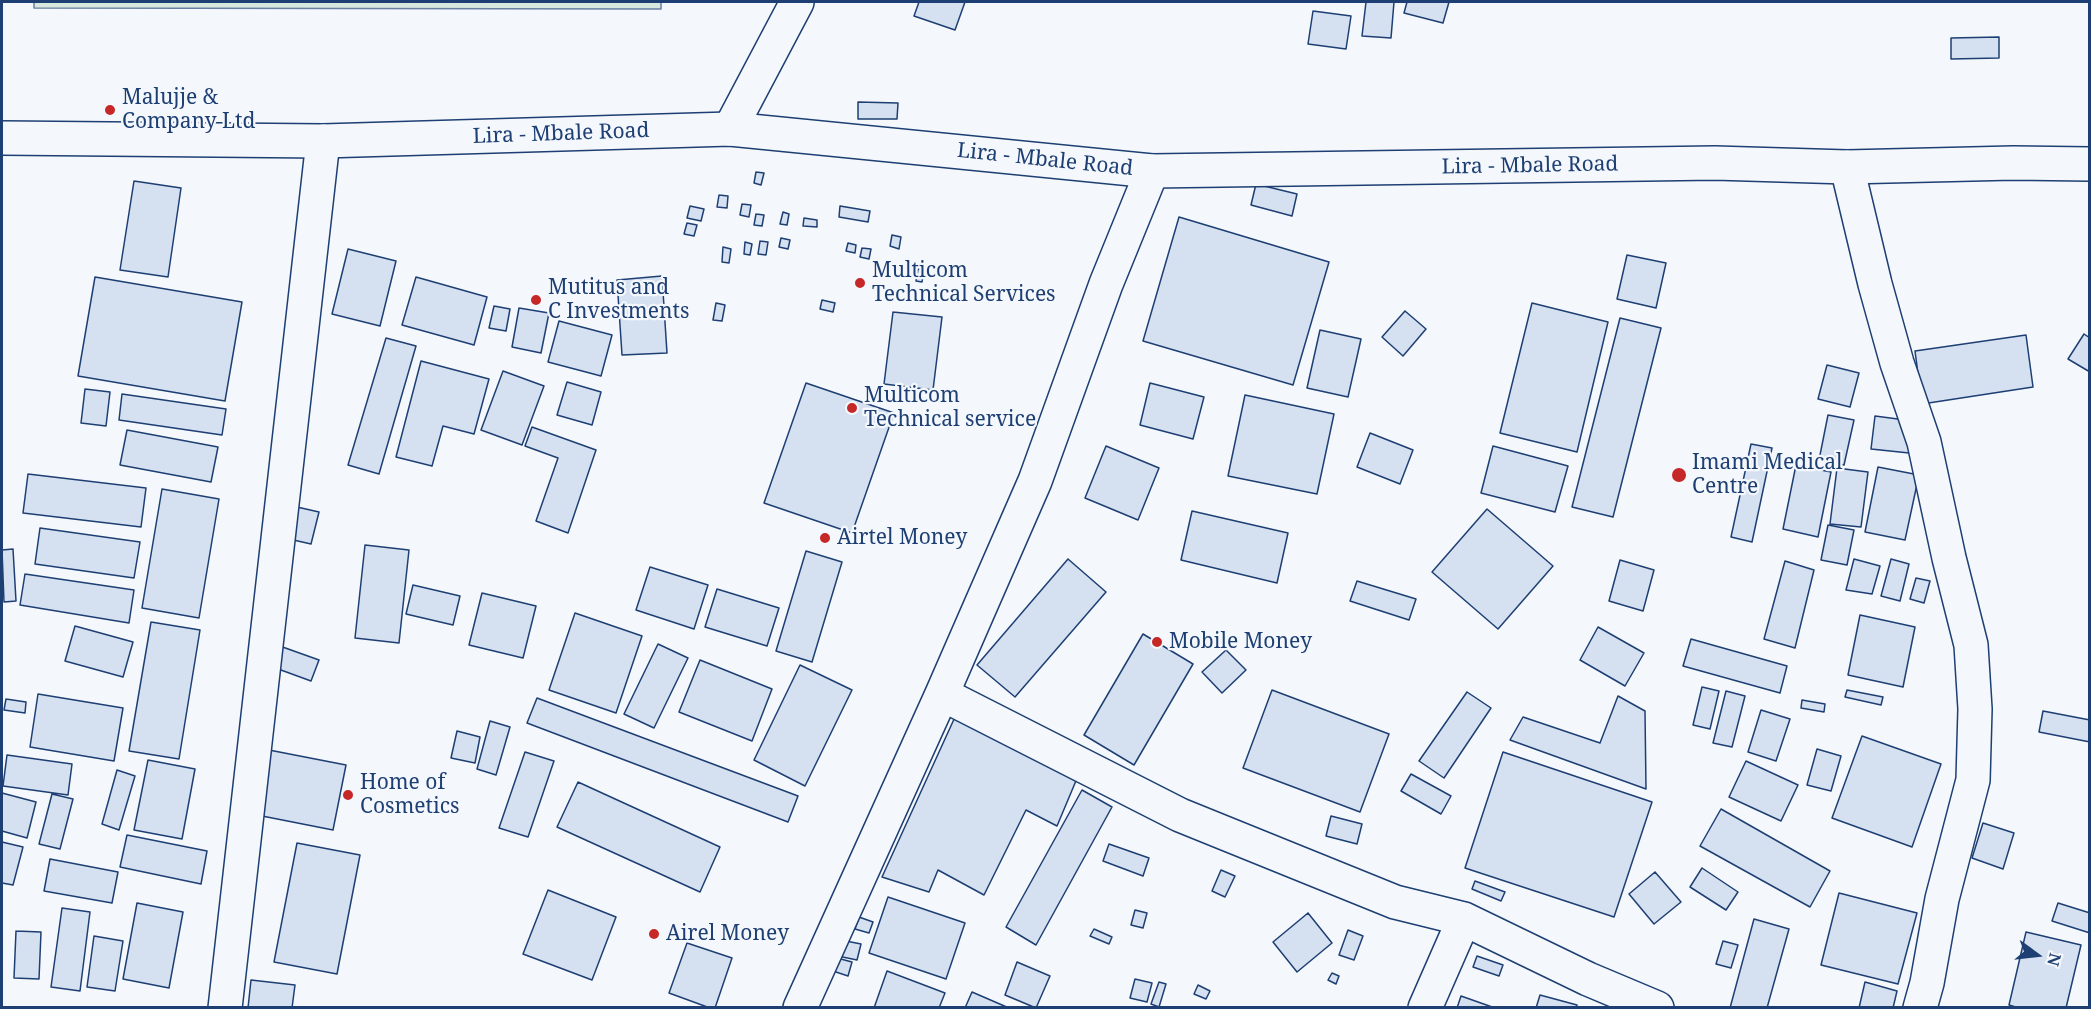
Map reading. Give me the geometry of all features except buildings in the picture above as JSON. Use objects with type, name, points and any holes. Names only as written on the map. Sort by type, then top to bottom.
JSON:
[{"type":"street","points":[[730,129],[797,2]]},
{"type":"street","name":"Lira - Mbale Road","points":[[2,138],[322,141],[730,129],[1152,171],[1715,164],[1847,167],[2013,163],[2090,164]]},
{"type":"street","points":[[225,1008],[322,141]]},
{"type":"street","points":[[1847,167],[1897,363],[1924,442],[1949,558],[1971,645],[1975,709],[1973,780],[1942,899],[1927,983],[1920,1008]]},
{"type":"street","points":[[800,1008],[942,694],[1035,481],[1106,284],[1152,171]]},
{"type":"street","points":[[942,694],[1180,814],[1395,902],[1464,919],[1588,979],[1657,1008]]},
{"type":"street","points":[[1425,1008],[1464,919]]},
{"type":"shaded area","points":[[34,2],[661,2],[661,9],[34,8]]},
{"type":"place","name":"Malujje & Company Ltd","points":[[110,110]]},
{"type":"place","name":"Multicom Technical Services","points":[[860,283]]},
{"type":"place","name":"Mutitus and C Investments","points":[[536,300]]},
{"type":"place","name":"Multicom Technical service","points":[[852,408]]},
{"type":"place","name":"Imami Medical Centre","points":[[1679,475]]},
{"type":"place","name":"Airtel Money","points":[[825,538]]},
{"type":"place","name":"Mobile Money","points":[[1157,642]]},
{"type":"place","name":"Home of Cosmetics","points":[[348,795]]},
{"type":"place","name":"Airel Money","points":[[654,934]]}]
